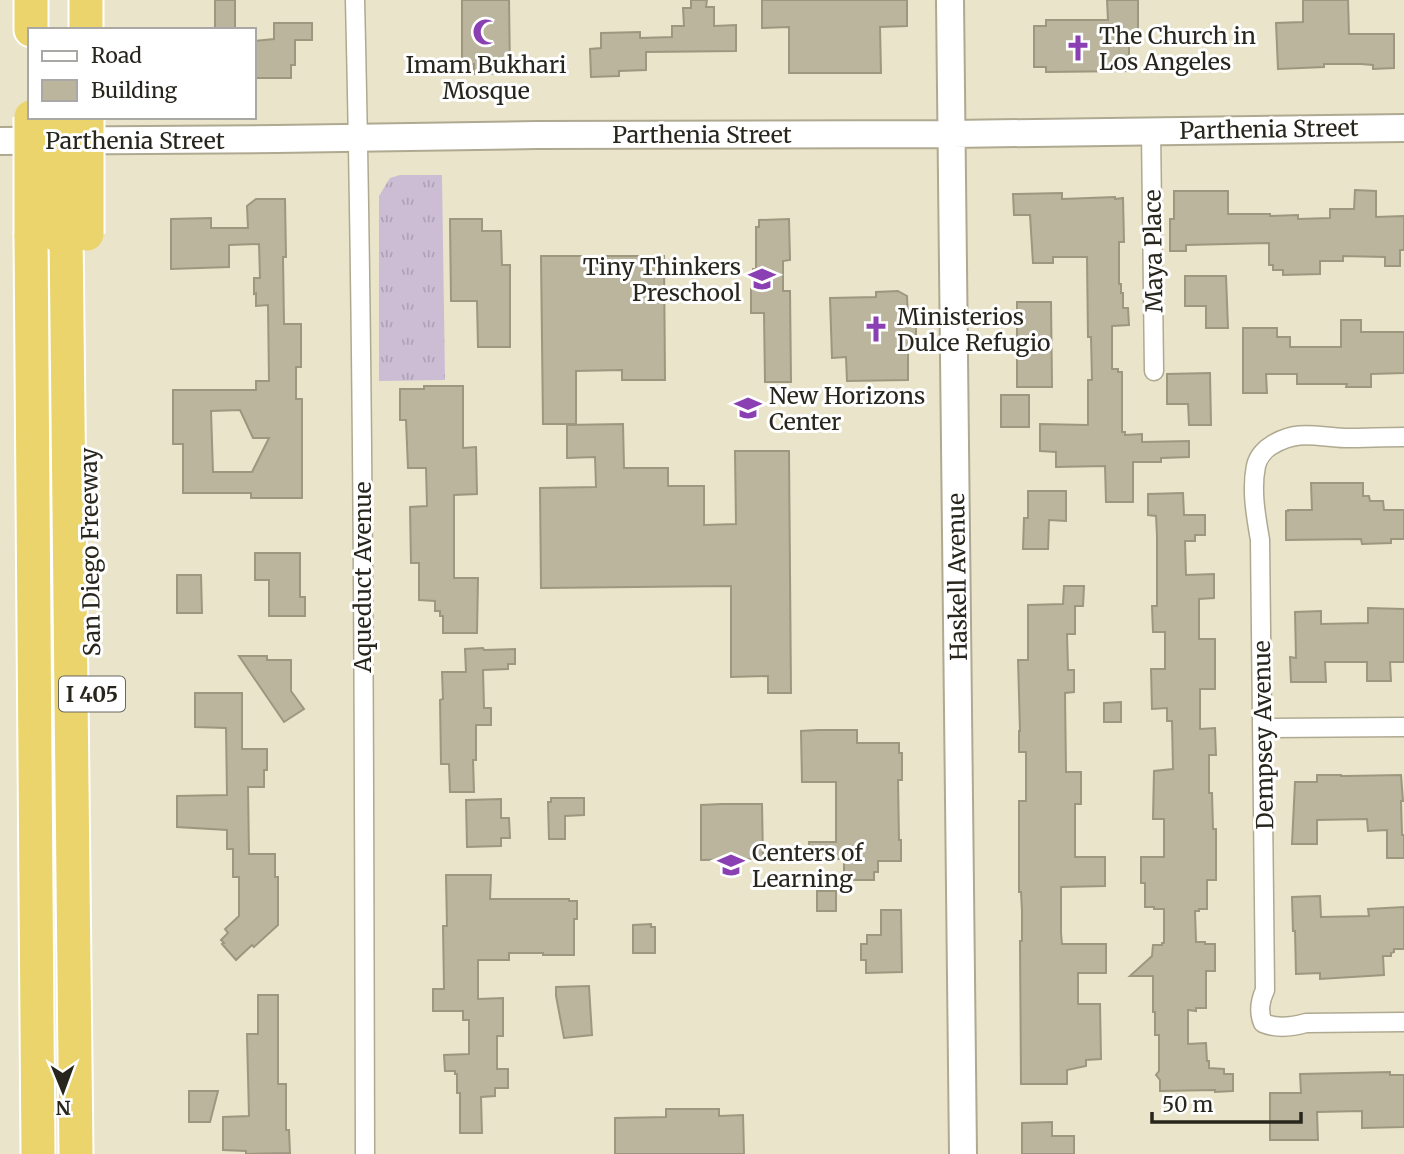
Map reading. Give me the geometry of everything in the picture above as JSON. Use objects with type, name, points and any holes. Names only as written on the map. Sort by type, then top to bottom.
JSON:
[{"type":"highway","points":[[30,0],[31,28]]},
{"type":"highway","points":[[53,0],[53,28]]},
{"type":"highway","points":[[65,0],[65,28]]},
{"type":"highway","points":[[86,0],[86,28]]},
{"type":"highway","name":"San Diego Freeway","points":[[31,119],[60,234],[96,1154]]},
{"type":"highway","points":[[54,119],[60,234],[76,1154]]},
{"type":"highway","points":[[63,1154],[60,234],[65,119]]},
{"type":"highway","name":"San Diego Freeway","points":[[38,1154],[60,234],[87,119]]},
{"type":"main road","name":"Haskell Avenue","points":[[950,0],[963,1154]]},
{"type":"main road","name":"Parthenia Street","points":[[0,141],[1404,128]]},
{"type":"street","name":"Aqueduct Avenue","points":[[355,0],[365,1154]]},
{"type":"street","name":"Maya Place","points":[[1151,130],[1154,371]]},
{"type":"street","name":"Dempsey Avenue","points":[[1404,437],[1342,438],[1299,434],[1281,439],[1266,449],[1256,463],[1254,489],[1260,540],[1263,728],[1265,990],[1259,1009],[1263,1023],[1272,1027],[1306,1023],[1404,1022]]},
{"type":"street","points":[[1263,728],[1404,727]]},
{"type":"green space","points":[[400,175],[442,175],[445,380],[379,381],[379,196],[390,178]]},
{"type":"building","points":[[215,0],[235,0],[235,28],[215,28]]},
{"type":"building","name":"Imam Bukhari Mosque","points":[[462,0],[509,0],[510,73],[474,74],[474,64],[462,64]]},
{"type":"building","points":[[691,0],[707,0],[706,7],[714,7],[714,26],[736,25],[736,51],[646,52],[646,70],[619,71],[619,76],[591,77],[590,49],[601,48],[601,33],[640,32],[640,38],[672,37],[672,26],[684,26],[683,8],[691,8]]},
{"type":"building","points":[[762,0],[907,0],[907,26],[880,27],[881,73],[789,73],[789,27],[762,28]]},
{"type":"building","name":"The Church in Los Angeles","points":[[1107,0],[1138,0],[1138,42],[1129,43],[1129,71],[1046,72],[1046,67],[1034,67],[1034,26],[1046,26],[1046,20],[1108,20]]},
{"type":"building","points":[[1303,0],[1348,0],[1349,34],[1394,34],[1394,68],[1373,69],[1373,65],[1324,64],[1324,67],[1278,69],[1276,23],[1303,22]]},
{"type":"building","points":[[274,23],[312,23],[312,40],[295,40],[295,65],[291,65],[291,78],[256,78],[256,41],[274,39]]},
{"type":"building","points":[[1355,190],[1376,191],[1376,217],[1404,216],[1404,250],[1400,250],[1400,266],[1385,266],[1385,257],[1343,256],[1343,261],[1320,261],[1320,274],[1283,275],[1283,270],[1273,270],[1273,265],[1269,265],[1269,243],[1186,245],[1186,251],[1170,251],[1170,219],[1174,219],[1174,191],[1228,191],[1228,214],[1298,215],[1298,219],[1330,218],[1330,209],[1354,209]]},
{"type":"building","points":[[1062,193],[1062,199],[1123,198],[1124,242],[1119,242],[1119,284],[1123,293],[1123,308],[1128,308],[1129,325],[1112,326],[1112,369],[1122,372],[1122,432],[1125,432],[1125,435],[1142,434],[1142,442],[1189,441],[1189,457],[1161,458],[1161,462],[1133,462],[1133,502],[1106,502],[1105,466],[1056,467],[1056,452],[1040,451],[1040,424],[1088,425],[1088,380],[1092,380],[1091,337],[1088,337],[1087,257],[1053,257],[1053,263],[1033,263],[1030,215],[1014,215],[1013,194]]},
{"type":"building","points":[[256,199],[285,199],[284,324],[301,324],[301,367],[296,367],[296,399],[302,399],[302,498],[251,498],[251,493],[183,493],[183,444],[173,444],[173,390],[256,390],[256,381],[269,381],[268,305],[256,306],[256,293],[254,294],[254,278],[260,278],[259,244],[229,245],[229,267],[171,269],[171,219],[211,218],[211,228],[248,228],[247,206]],"holes":[[[240,410],[253,438],[269,438],[252,472],[213,472],[211,411]]]},
{"type":"building","points":[[450,219],[482,219],[482,231],[501,231],[502,265],[510,265],[510,347],[478,347],[477,301],[451,301]]},
{"type":"building","points":[[789,219],[790,260],[783,261],[783,291],[790,291],[791,382],[765,382],[764,313],[751,313],[753,269],[756,269],[756,227],[759,227],[759,220]]},
{"type":"building","points":[[541,256],[664,256],[665,380],[622,380],[622,370],[576,371],[576,424],[543,424]]},
{"type":"building","points":[[1185,276],[1226,276],[1228,328],[1206,328],[1206,306],[1185,306]]},
{"type":"building","name":"Ministerios Dulce Refugio","points":[[898,291],[907,296],[908,318],[916,318],[916,340],[908,340],[908,380],[847,381],[846,357],[832,358],[830,298],[876,297],[876,292]]},
{"type":"building","points":[[1017,302],[1051,302],[1052,387],[1017,387]]},
{"type":"building","points":[[1341,320],[1361,320],[1361,332],[1404,332],[1404,373],[1371,374],[1371,387],[1297,384],[1297,374],[1266,374],[1267,393],[1243,393],[1243,328],[1277,328],[1277,337],[1290,337],[1290,347],[1341,347]]},
{"type":"building","points":[[1210,373],[1211,425],[1189,425],[1188,404],[1167,404],[1167,374]]},
{"type":"building","points":[[424,386],[463,386],[463,448],[476,447],[477,494],[454,495],[454,578],[478,578],[477,633],[443,633],[443,616],[440,616],[440,611],[435,611],[435,601],[419,600],[419,563],[411,563],[410,507],[427,506],[426,468],[408,468],[406,420],[400,420],[400,389],[424,389]]},
{"type":"building","points":[[1001,395],[1029,395],[1029,427],[1001,427]]},
{"type":"building","points":[[623,424],[624,468],[668,468],[668,486],[704,486],[704,525],[736,524],[735,451],[789,451],[791,693],[768,693],[768,676],[731,677],[731,586],[541,588],[540,488],[596,487],[595,457],[567,458],[567,425]]},
{"type":"building","points":[[1311,483],[1363,483],[1363,496],[1369,496],[1370,501],[1383,501],[1384,510],[1404,510],[1404,539],[1391,539],[1391,543],[1362,544],[1361,539],[1286,540],[1286,511],[1312,510]]},
{"type":"building","points":[[1028,491],[1066,491],[1066,521],[1049,520],[1048,549],[1023,549],[1024,518],[1028,518]]},
{"type":"building","points":[[1183,493],[1184,515],[1205,515],[1205,535],[1195,535],[1195,541],[1185,541],[1186,575],[1214,574],[1214,598],[1199,599],[1199,639],[1215,639],[1215,689],[1200,689],[1200,729],[1215,728],[1216,755],[1209,755],[1209,793],[1212,793],[1213,829],[1216,829],[1216,880],[1207,880],[1207,909],[1195,911],[1196,942],[1215,944],[1215,971],[1206,971],[1206,1008],[1188,1010],[1188,1044],[1206,1043],[1209,1068],[1224,1069],[1224,1074],[1233,1074],[1233,1091],[1160,1091],[1160,1080],[1156,1075],[1159,1071],[1159,1035],[1155,1035],[1153,976],[1130,976],[1152,956],[1153,945],[1164,943],[1164,909],[1145,907],[1141,857],[1164,857],[1164,819],[1153,819],[1154,771],[1173,769],[1172,721],[1167,721],[1167,708],[1152,709],[1151,669],[1165,669],[1165,632],[1153,632],[1152,606],[1157,606],[1157,536],[1156,516],[1148,515],[1148,494]]},
{"type":"building","points":[[255,553],[300,553],[300,597],[305,597],[305,616],[269,616],[269,580],[255,580]]},
{"type":"building","points":[[177,575],[201,575],[202,613],[177,613]]},
{"type":"building","points":[[1064,586],[1084,586],[1083,606],[1075,606],[1075,634],[1067,634],[1068,670],[1074,670],[1074,692],[1065,693],[1066,772],[1081,772],[1081,804],[1075,804],[1075,857],[1105,857],[1105,886],[1061,887],[1061,933],[1062,944],[1106,944],[1106,973],[1078,973],[1078,1004],[1100,1004],[1101,1059],[1086,1060],[1086,1066],[1067,1070],[1067,1084],[1021,1084],[1022,911],[1019,892],[1019,801],[1026,801],[1026,752],[1019,752],[1018,660],[1028,660],[1028,605],[1063,604]]},
{"type":"building","points":[[1368,608],[1404,609],[1404,662],[1390,662],[1391,681],[1367,681],[1367,662],[1325,662],[1326,682],[1291,682],[1290,657],[1296,658],[1295,612],[1321,611],[1321,624],[1368,623]]},
{"type":"building","points":[[465,649],[515,649],[515,664],[508,664],[508,669],[483,670],[484,708],[491,708],[491,725],[476,725],[474,792],[450,792],[449,764],[441,764],[442,672],[466,672]]},
{"type":"building","points":[[239,656],[267,656],[267,660],[291,660],[291,691],[304,709],[284,722]]},
{"type":"building","points":[[195,693],[242,693],[242,749],[267,749],[264,787],[248,787],[249,854],[275,854],[278,925],[236,960],[221,940],[228,933],[225,929],[239,916],[239,877],[233,877],[233,849],[227,849],[227,830],[177,827],[177,796],[227,795],[226,728],[195,727]]},
{"type":"building","points":[[1121,702],[1121,722],[1104,722],[1104,703]]},
{"type":"building","points":[[857,730],[857,743],[899,743],[899,753],[902,753],[902,780],[898,780],[901,861],[878,861],[878,872],[874,872],[874,880],[844,880],[844,859],[810,859],[809,842],[836,842],[836,782],[802,782],[801,731]]},
{"type":"building","points":[[1317,775],[1401,775],[1404,858],[1387,858],[1387,830],[1368,831],[1367,819],[1317,820],[1317,844],[1292,844],[1295,782],[1317,782]]},
{"type":"building","points":[[551,798],[584,798],[584,815],[565,816],[565,839],[549,839],[548,802],[551,802]]},
{"type":"building","points":[[501,799],[501,818],[509,818],[510,838],[501,838],[501,846],[467,847],[466,800]]},
{"type":"building","points":[[762,804],[763,859],[701,860],[701,805]]},
{"type":"building","points":[[446,875],[491,875],[490,899],[577,901],[574,955],[509,953],[509,960],[478,960],[478,999],[503,998],[503,1036],[497,1036],[497,1069],[508,1069],[508,1088],[495,1088],[495,1096],[481,1097],[482,1133],[460,1133],[457,1074],[455,1071],[445,1071],[444,1055],[469,1054],[469,1020],[463,1020],[463,1011],[433,1011],[433,989],[444,989],[443,926],[447,926]]},
{"type":"building","points":[[817,891],[836,891],[836,911],[817,911]]},
{"type":"building","points":[[1320,896],[1321,917],[1369,916],[1368,909],[1404,907],[1404,949],[1394,949],[1391,956],[1383,956],[1384,975],[1320,979],[1320,973],[1296,974],[1292,897]]},
{"type":"building","points":[[881,910],[901,910],[902,972],[866,973],[866,960],[861,960],[861,944],[867,944],[867,935],[881,935]]},
{"type":"building","points":[[651,924],[651,927],[655,927],[655,953],[633,953],[633,925]]},
{"type":"building","points":[[589,986],[592,1035],[564,1038],[556,987]]},
{"type":"building","points":[[258,995],[278,995],[278,1084],[286,1084],[286,1130],[289,1130],[290,1153],[246,1154],[246,1151],[223,1150],[223,1117],[249,1116],[247,1034],[258,1034]]},
{"type":"building","points":[[1390,1072],[1390,1075],[1404,1075],[1404,1127],[1362,1128],[1362,1111],[1317,1112],[1318,1140],[1270,1140],[1270,1093],[1301,1093],[1300,1074]]},
{"type":"building","points":[[189,1091],[218,1091],[210,1122],[189,1122]]},
{"type":"building","points":[[666,1109],[719,1109],[719,1116],[743,1115],[744,1154],[615,1154],[615,1118],[666,1117]]},
{"type":"building","points":[[1052,1122],[1052,1136],[1074,1136],[1074,1154],[1022,1154],[1022,1123]]},
{"type":"place","name":"Imam Bukhari Mosque","points":[[486,32]]},
{"type":"place","name":"The Church in Los Angeles","points":[[1078,48]]},
{"type":"place","name":"Tiny Thinkers Preschool","points":[[762,279]]},
{"type":"place","name":"Ministerios Dulce Refugio","points":[[876,329]]},
{"type":"place","name":"New Horizons Center","points":[[748,408]]},
{"type":"place","name":"Centers of Learning","points":[[731,865]]}]
